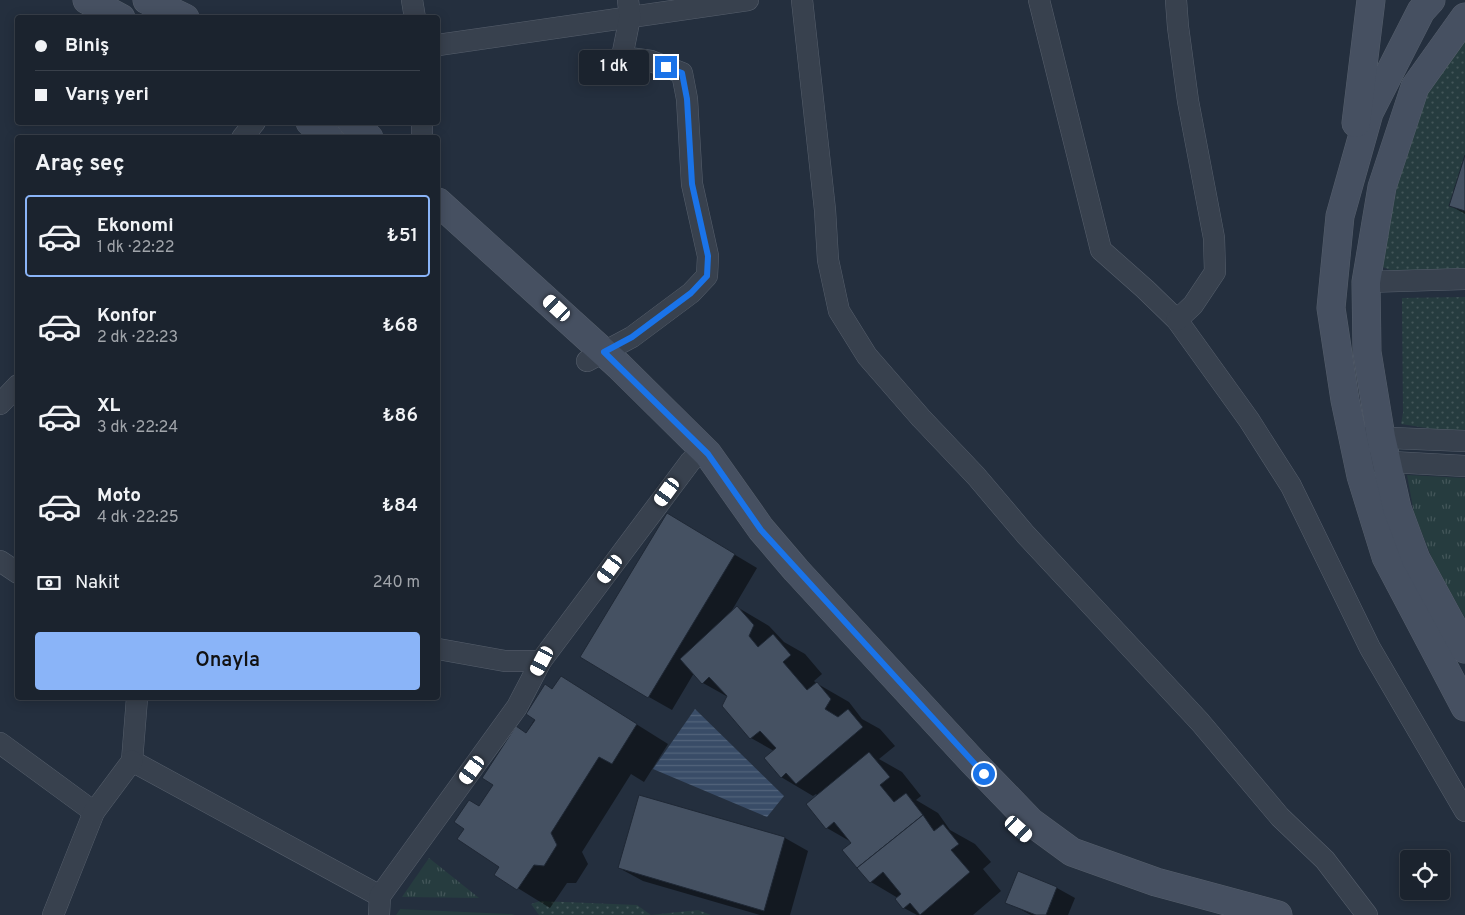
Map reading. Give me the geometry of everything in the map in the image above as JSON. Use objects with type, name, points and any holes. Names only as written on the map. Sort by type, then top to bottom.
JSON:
[{"type":"street","points":[[87,0],[116,15]]},
{"type":"street","points":[[147,0],[179,15]]},
{"type":"street","points":[[412,0],[414,15]]},
{"type":"street","points":[[440,45],[629,8],[748,0]]},
{"type":"street","points":[[802,0],[825,210],[828,260],[839,310],[867,356],[921,418],[976,476],[1026,535],[1200,722],[1280,817],[1325,860],[1367,915]]},
{"type":"street","points":[[1039,0],[1101,250],[1146,289],[1177,320],[1249,420],[1292,486],[1370,648],[1465,811]]},
{"type":"street","points":[[1176,0],[1188,102],[1214,238],[1215,272],[1193,305],[1177,320]]},
{"type":"street","points":[[1349,184],[1371,0]]},
{"type":"street","points":[[1431,0],[1421,11],[1369,113],[1340,216],[1331,308],[1345,400],[1355,449],[1386,557],[1465,707]]},
{"type":"street","points":[[595,356],[632,337],[653,322],[691,293],[707,276],[708,256],[692,184],[687,99],[682,73],[651,61],[622,57],[629,8]]},
{"type":"street","points":[[1465,16],[1415,87],[1382,187],[1366,282],[1367,352],[1384,449],[1397,508],[1416,559],[1465,649]]},
{"type":"street","points":[[244,135],[253,125]]},
{"type":"street","points":[[314,125],[325,135]]},
{"type":"street","points":[[355,125],[366,135]]},
{"type":"street","points":[[440,204],[696,455],[748,535],[818,616],[963,776],[1040,848],[1088,876],[1218,915]]},
{"type":"street","points":[[440,226],[595,356]]},
{"type":"street","points":[[1366,282],[1465,279]]},
{"type":"street","points":[[0,404],[15,388]]},
{"type":"street","points":[[1355,449],[1384,449],[1465,441]]},
{"type":"street","points":[[1384,449],[1465,466]]},
{"type":"street","points":[[132,761],[380,905],[517,707],[542,661],[696,455],[708,454],[761,530],[796,570],[1031,822],[1072,852],[1156,882],[1278,915]]},
{"type":"street","points":[[0,561],[15,571]]},
{"type":"street","points":[[440,649],[504,661],[542,661]]},
{"type":"street","points":[[57,914],[94,812],[132,761],[137,700]]},
{"type":"street","points":[[0,743],[94,812]]},
{"type":"green space","points":[[1465,31],[1465,268],[1393,271],[1380,266],[1403,159],[1420,93]]},
{"type":"green space","points":[[1465,297],[1465,434],[1401,424],[1403,413],[1402,298]]},
{"type":"green space","points":[[1407,475],[1465,478],[1465,618],[1433,561],[1414,513]]},
{"type":"green space","points":[[429,858],[479,898],[402,897]]},
{"type":"green space","points":[[540,901],[637,905],[651,915],[539,915],[531,904]]},
{"type":"green space","points":[[400,909],[512,914],[515,915],[396,915]]},
{"type":"green space","points":[[698,910],[711,915],[651,915]]},
{"type":"water","points":[[695,709],[784,796],[767,817],[653,769]]},
{"type":"building","points":[[1465,155],[1465,211],[1449,206]]},
{"type":"building","points":[[667,513],[735,554],[648,698],[580,657]]},
{"type":"building","points":[[737,606],[754,625],[749,636],[758,647],[773,634],[791,655],[783,662],[807,690],[817,682],[831,699],[825,709],[838,717],[848,709],[863,727],[796,784],[786,773],[781,778],[764,758],[776,748],[760,731],[750,739],[722,706],[727,696],[709,677],[702,684],[680,659]]},
{"type":"building","points":[[561,676],[637,724],[612,764],[599,757],[551,833],[557,845],[544,866],[534,865],[517,890],[494,875],[499,867],[457,839],[464,829],[454,822],[469,800],[479,806],[493,785],[482,778],[516,726],[526,733],[535,720],[526,714],[545,684],[552,689]]},
{"type":"building","points":[[869,752],[890,777],[880,785],[894,802],[906,793],[923,815],[857,868],[842,850],[851,843],[834,822],[826,829],[806,804]]},
{"type":"building","points":[[639,795],[785,837],[764,911],[618,868]]},
{"type":"building","points":[[923,815],[934,831],[943,824],[959,844],[951,850],[970,872],[920,915],[910,903],[903,909],[895,899],[901,894],[883,872],[870,883],[857,868]]},
{"type":"building","points":[[1018,871],[1057,887],[1046,915],[1036,915],[1005,903]]},
{"type":"route","points":[[666,67],[682,73],[687,99],[692,184],[708,256],[707,276],[691,293],[632,337],[604,352],[708,454],[761,530],[984,774]]}]
